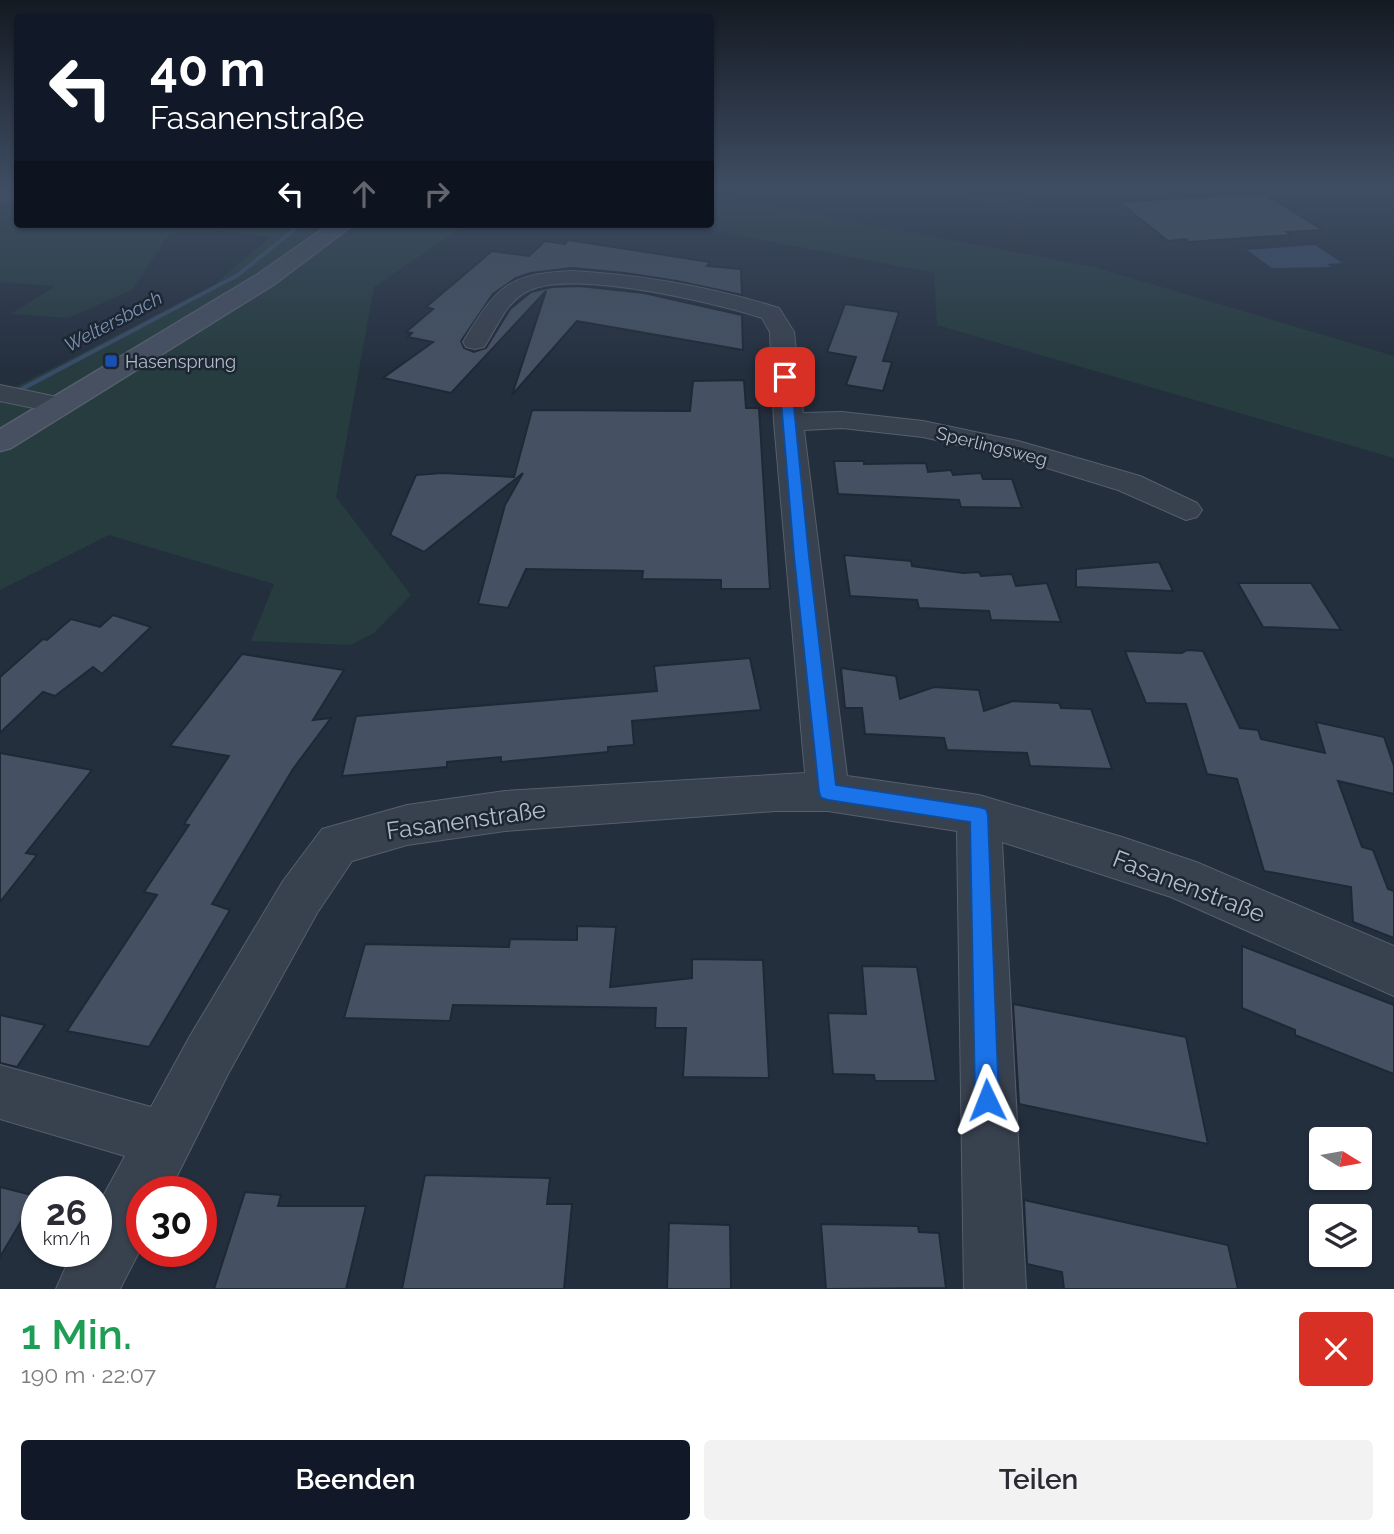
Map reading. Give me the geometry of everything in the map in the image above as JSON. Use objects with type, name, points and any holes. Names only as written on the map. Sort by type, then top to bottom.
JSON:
[{"type":"street","points":[[0,442],[265,280],[309,249]]},
{"type":"street","points":[[475,342],[502,299],[522,284],[545,278],[590,279],[704,293],[771,313],[782,332],[788,422],[828,792]]},
{"type":"street","points":[[12,396],[57,405]]},
{"type":"street","name":"Sperlingsweg","points":[[788,422],[842,420],[923,429],[1018,450],[1129,483],[1186,510]]},
{"type":"street","name":"Fasanenstraße","points":[[86,1289],[209,1055],[300,897],[338,844],[407,825],[505,811],[775,792],[828,792],[979,815],[1180,878],[1394,971]]},
{"type":"street","points":[[979,815],[995,1289]]},
{"type":"street","points":[[0,1092],[166,1140]]},
{"type":"green space","points":[[0,249],[159,249],[132,290],[68,318],[11,314],[55,286],[0,282]]},
{"type":"green space","points":[[256,249],[430,249],[374,287],[336,497],[411,595],[374,633],[351,645],[251,641],[274,584],[109,535],[0,590],[0,395],[214,285]]},
{"type":"green space","points":[[810,249],[999,249],[1094,267],[1394,356],[1394,458],[937,325],[934,273]]},
{"type":"water","points":[[1321,249],[1342,263],[1327,264],[1331,267],[1272,268],[1247,250]]},
{"type":"building","points":[[536,249],[627,249],[710,262],[707,266],[741,269],[742,295],[625,273],[572,268],[531,273],[516,278],[493,294],[461,341],[464,348],[474,352],[486,348],[510,309],[531,292],[552,287],[579,286],[644,293],[742,315],[743,350],[577,321],[512,395],[546,291],[451,393],[383,378],[433,342],[408,337],[412,333],[406,332],[433,309],[426,307],[492,251],[529,256]]},
{"type":"building","points":[[845,304],[899,312],[883,361],[892,362],[883,391],[846,385],[856,357],[827,352]]},
{"type":"building","points":[[744,380],[746,408],[759,408],[770,589],[721,589],[721,580],[642,579],[643,571],[526,569],[508,608],[478,604],[505,505],[523,473],[424,552],[390,535],[416,475],[443,473],[514,477],[532,410],[690,411],[693,381]]},
{"type":"building","points":[[834,461],[864,461],[864,464],[926,463],[928,472],[951,470],[953,475],[981,473],[983,479],[1012,479],[1022,508],[961,507],[959,500],[838,494]]},
{"type":"building","points":[[844,555],[911,561],[912,566],[963,573],[979,572],[981,576],[1012,574],[1016,586],[1047,583],[1061,622],[991,620],[989,611],[919,608],[917,600],[850,596]]},
{"type":"building","points":[[1159,562],[1173,591],[1076,587],[1076,569]]},
{"type":"building","points":[[1238,583],[1311,583],[1341,630],[1263,627]]},
{"type":"building","points":[[113,615],[151,627],[102,674],[93,667],[55,696],[43,692],[0,733],[0,677],[43,639],[47,640],[71,619],[100,627]]},
{"type":"building","points":[[1187,650],[1203,651],[1240,728],[1258,730],[1261,739],[1325,753],[1316,722],[1384,737],[1394,766],[1394,794],[1338,781],[1362,847],[1373,850],[1388,889],[1394,891],[1394,938],[1353,922],[1351,887],[1264,871],[1237,779],[1207,774],[1186,704],[1146,703],[1125,651],[1182,653]]},
{"type":"building","points":[[242,654],[344,670],[313,720],[331,718],[293,769],[212,904],[230,910],[149,1047],[67,1031],[157,895],[144,892],[189,825],[184,824],[229,756],[170,746]]},
{"type":"building","points":[[750,658],[761,710],[632,721],[634,745],[608,747],[608,752],[501,762],[501,757],[447,762],[447,767],[342,776],[356,716],[657,691],[654,666]]},
{"type":"building","points":[[841,668],[896,676],[900,699],[934,687],[979,690],[984,711],[1013,701],[1059,703],[1061,708],[1091,709],[1112,769],[1030,766],[1027,753],[947,750],[944,738],[865,734],[862,708],[845,708]]},
{"type":"building","points":[[0,753],[92,770],[26,853],[37,855],[0,902]]},
{"type":"building","points":[[577,926],[616,927],[610,987],[692,978],[692,959],[763,960],[769,1078],[683,1077],[686,1028],[655,1028],[656,1008],[453,1005],[450,1021],[344,1018],[365,944],[509,947],[510,939],[577,940]]},
{"type":"building","points":[[1242,946],[1394,1005],[1394,1074],[1295,1035],[1295,1030],[1242,1008]]},
{"type":"building","points":[[862,966],[917,967],[936,1081],[875,1081],[874,1075],[833,1074],[828,1013],[866,1014]]},
{"type":"building","points":[[1013,1004],[1186,1037],[1208,1144],[1019,1104]]},
{"type":"building","points":[[0,1015],[45,1025],[17,1067],[0,1063]]},
{"type":"building","points":[[425,1175],[550,1178],[547,1204],[572,1204],[564,1289],[402,1289]]},
{"type":"building","points":[[0,1187],[21,1192],[21,1221],[0,1257]]},
{"type":"building","points":[[245,1192],[281,1195],[278,1206],[366,1206],[346,1289],[214,1289]]},
{"type":"building","points":[[1024,1200],[1228,1245],[1238,1289],[1064,1289],[1062,1272],[1027,1264]]},
{"type":"building","points":[[669,1223],[730,1225],[731,1289],[667,1289]]},
{"type":"building","points":[[821,1224],[918,1226],[919,1232],[939,1233],[946,1288],[826,1289]]},
{"type":"waterway","name":"Weltersbach","points":[[0,401],[238,275],[270,249]]},
{"type":"place","name":"Hasensprung","points":[[111,361]]},
{"type":"route","points":[[785,377],[808,625],[828,792],[979,815],[987,1100]]}]
